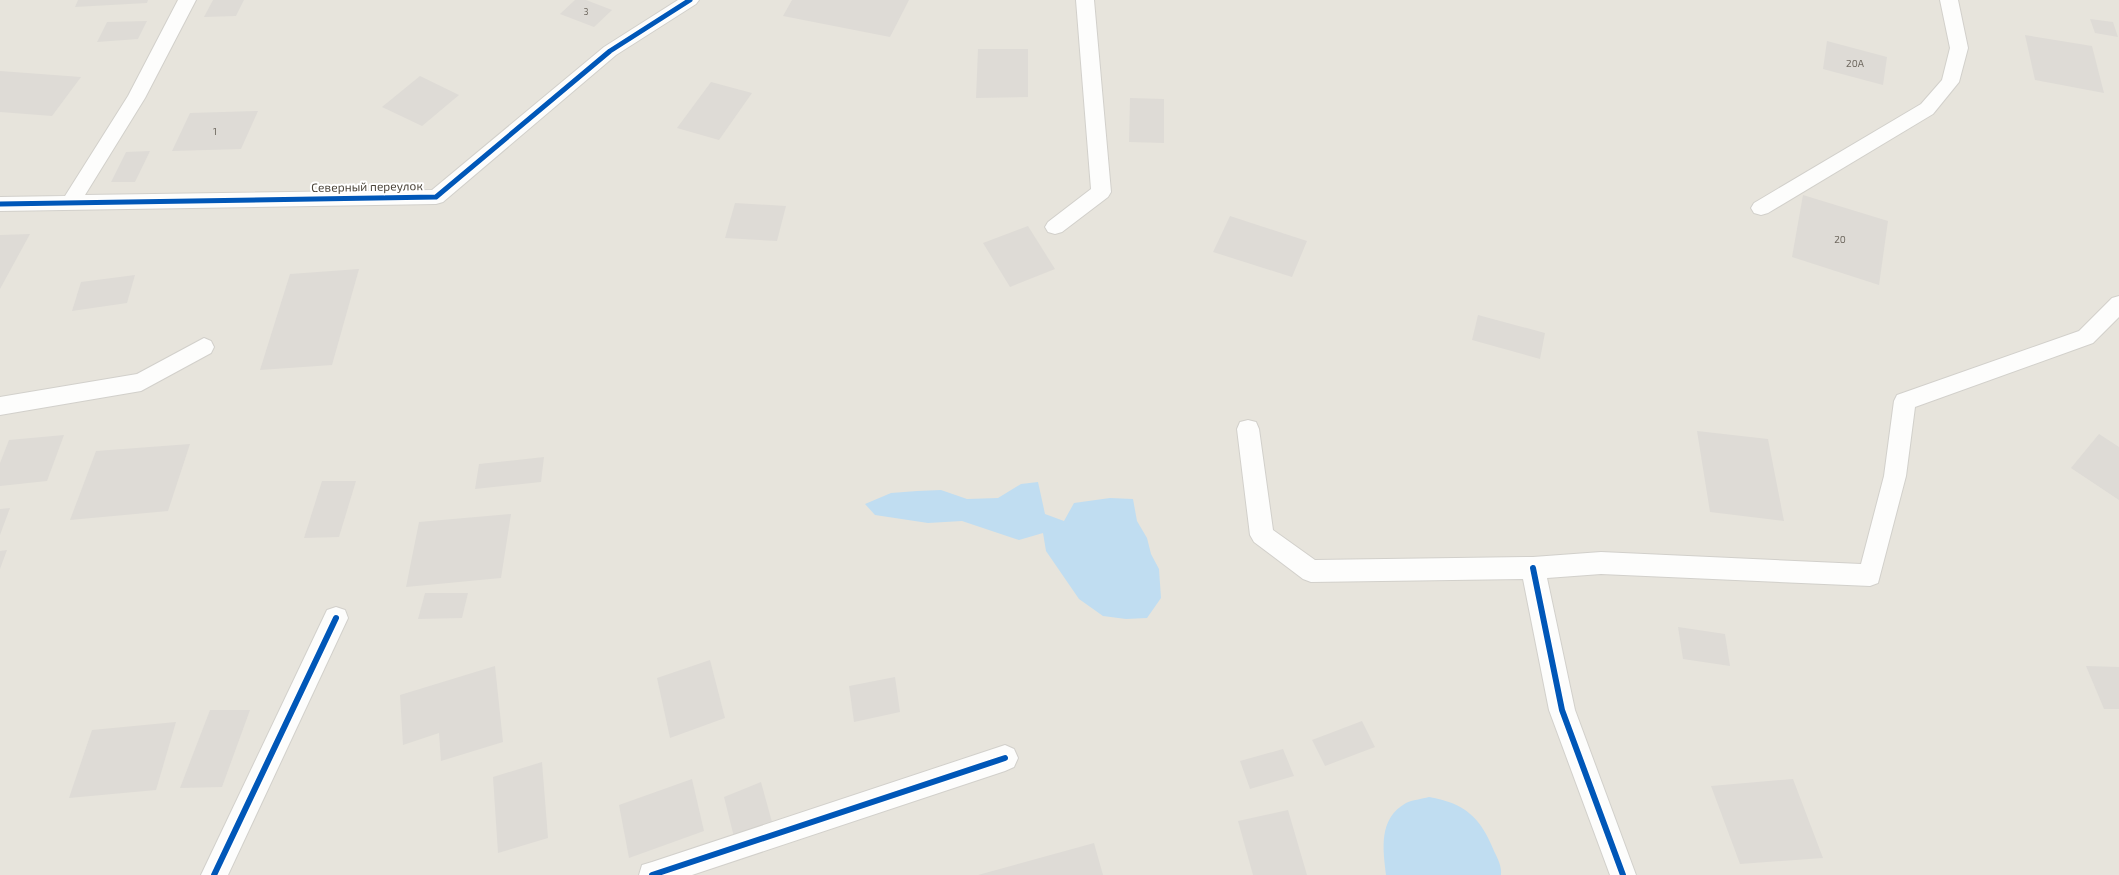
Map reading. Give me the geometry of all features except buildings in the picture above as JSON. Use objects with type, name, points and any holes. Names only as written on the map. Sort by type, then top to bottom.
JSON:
[{"type":"street","points":[[70,203],[136,98],[187,0]]},
{"type":"street","name":"Северный переулок","points":[[0,204],[436,197],[610,51],[690,0]]},
{"type":"street","points":[[1055,228],[1101,192],[1085,0]]},
{"type":"street","points":[[1761,208],[1927,109],[1950,82],[1959,48],[1949,0]]},
{"type":"street","points":[[1248,429],[1262,535],[1311,571],[1533,568],[1601,563],[1870,575],[1895,476],[1905,401],[2086,337],[2119,304]]},
{"type":"street","points":[[0,406],[141,382],[204,347]]},
{"type":"street","points":[[1533,568],[1562,710],[1623,875]]},
{"type":"street","points":[[214,875],[336,618]]},
{"type":"street","points":[[652,875],[1005,758]]},
{"type":"shaded area","points":[[0,0],[2119,0],[2119,875],[0,875]]},
{"type":"water","points":[[1038,482],[1045,514],[1064,521],[1074,503],[1110,498],[1133,499],[1137,521],[1147,538],[1151,554],[1159,569],[1161,598],[1147,618],[1126,619],[1103,616],[1079,599],[1046,551],[1043,533],[1019,540],[962,521],[928,523],[875,515],[865,504],[891,493],[917,491],[941,490],[967,499],[998,498],[1021,484]]},
{"type":"water","points":[[1429,797],[1453,803],[1470,814],[1477,821],[1489,839],[1497,857],[1501,875],[1386,875],[1384,835],[1391,817],[1406,803]]},
{"type":"cycle path","points":[[0,204],[436,197],[610,51],[690,0]]},
{"type":"cycle path","points":[[1533,568],[1562,710],[1623,875]]},
{"type":"cycle path","points":[[214,875],[336,618]]},
{"type":"cycle path","points":[[652,875],[1005,758]]}]
